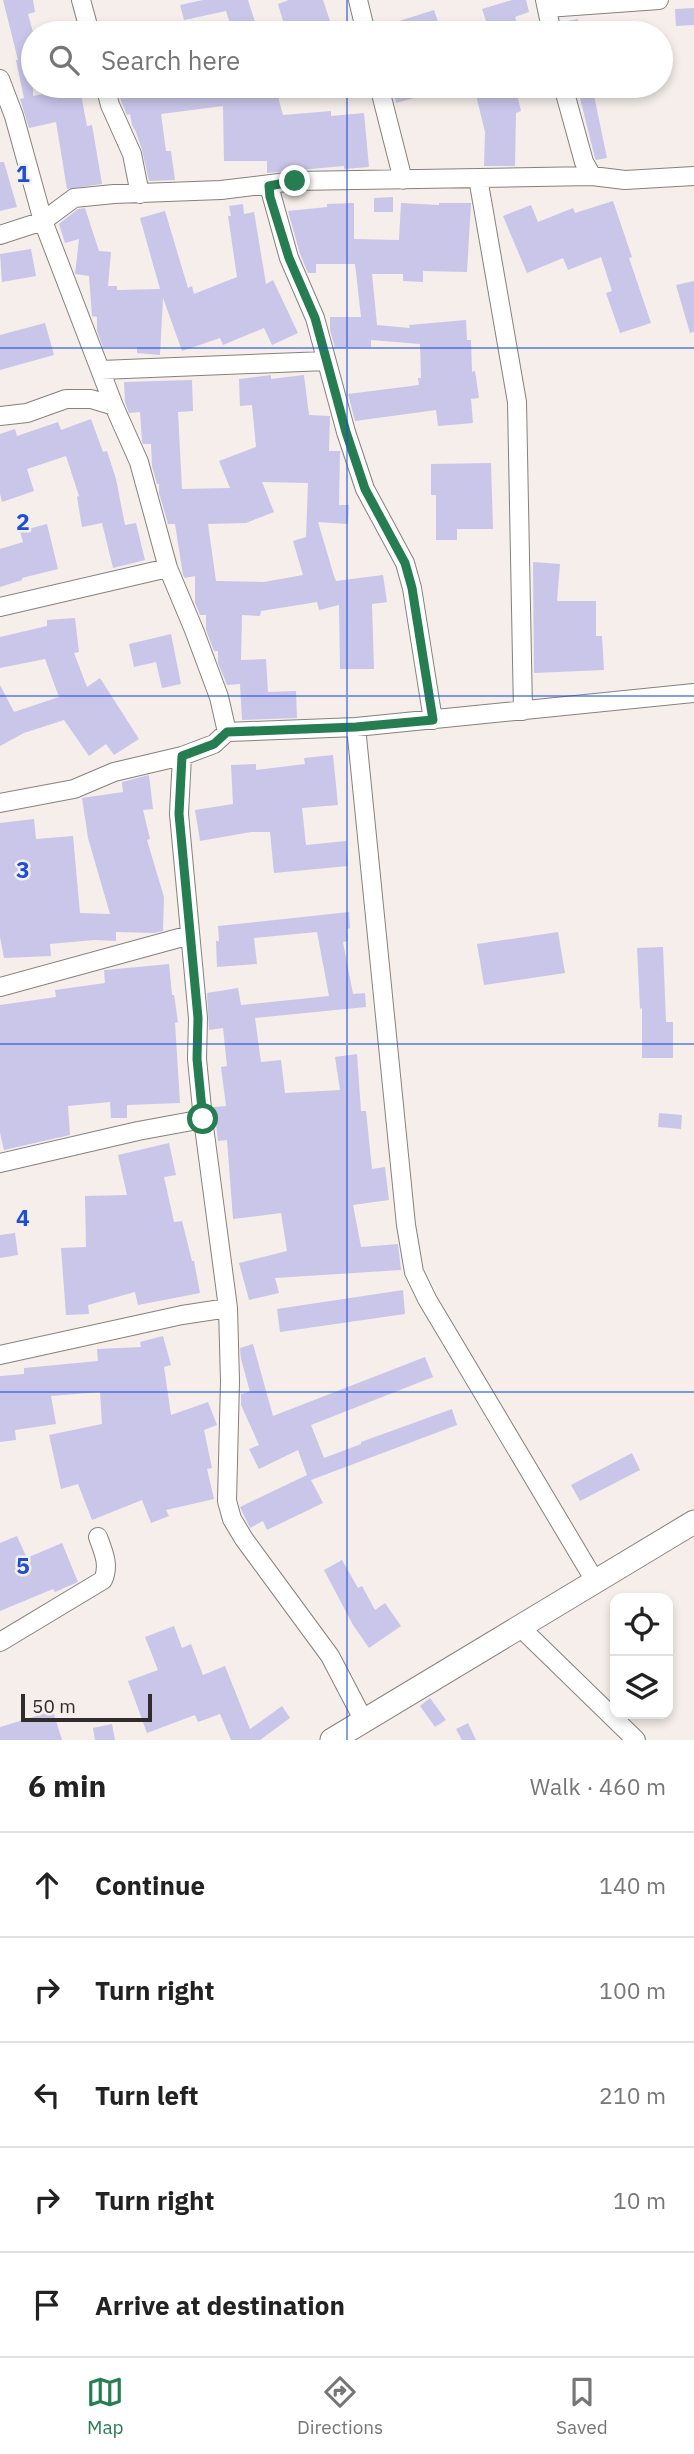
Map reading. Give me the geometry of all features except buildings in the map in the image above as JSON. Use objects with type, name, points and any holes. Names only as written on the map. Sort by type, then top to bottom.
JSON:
[{"type":"main road","points":[[332,1740],[694,1522]]},
{"type":"street","points":[[358,0],[363,21]]},
{"type":"street","points":[[546,4],[659,0]]},
{"type":"street","points":[[86,1],[88,21]]},
{"type":"street","points":[[0,79],[14,116],[43,221],[114,406],[139,462],[168,568],[219,697],[227,732]]},
{"type":"street","points":[[108,98],[132,154],[140,194]]},
{"type":"street","points":[[382,98],[402,180]]},
{"type":"street","points":[[566,98],[584,162],[592,176]]},
{"type":"street","points":[[0,235],[43,221],[75,198],[269,186],[295,181],[592,176],[625,180],[694,176]]},
{"type":"street","points":[[478,178],[517,402],[523,711]]},
{"type":"street","points":[[269,186],[289,258],[315,318],[346,432],[365,489],[405,563],[412,588],[433,720]]},
{"type":"street","points":[[101,370],[326,361]]},
{"type":"street","points":[[0,416],[27,413],[66,399],[91,399],[114,406]]},
{"type":"street","points":[[0,607],[168,568]]},
{"type":"street","points":[[0,803],[74,789],[114,772],[182,756],[214,744],[227,732],[356,727],[694,694]]},
{"type":"street","points":[[356,727],[406,1226],[414,1272],[427,1299],[595,1581]]},
{"type":"street","points":[[182,756],[179,814],[198,1018],[197,1059],[228,1308],[230,1381],[227,1501],[232,1519],[330,1656],[364,1721]]},
{"type":"street","points":[[0,987],[190,935]]},
{"type":"street","points":[[0,1163],[203,1119]]},
{"type":"street","points":[[0,1355],[182,1315],[228,1308]]},
{"type":"street","points":[[0,1642],[103,1580],[107,1572],[106,1562],[98,1537]]},
{"type":"street","points":[[520,1627],[636,1740]]},
{"type":"route","points":[[203,1119],[197,1059],[198,1018],[179,814],[182,756],[214,744],[227,732],[356,727],[433,720],[412,588],[405,563],[365,489],[346,432],[315,318],[289,258],[270,197],[269,186],[295,181]]}]
